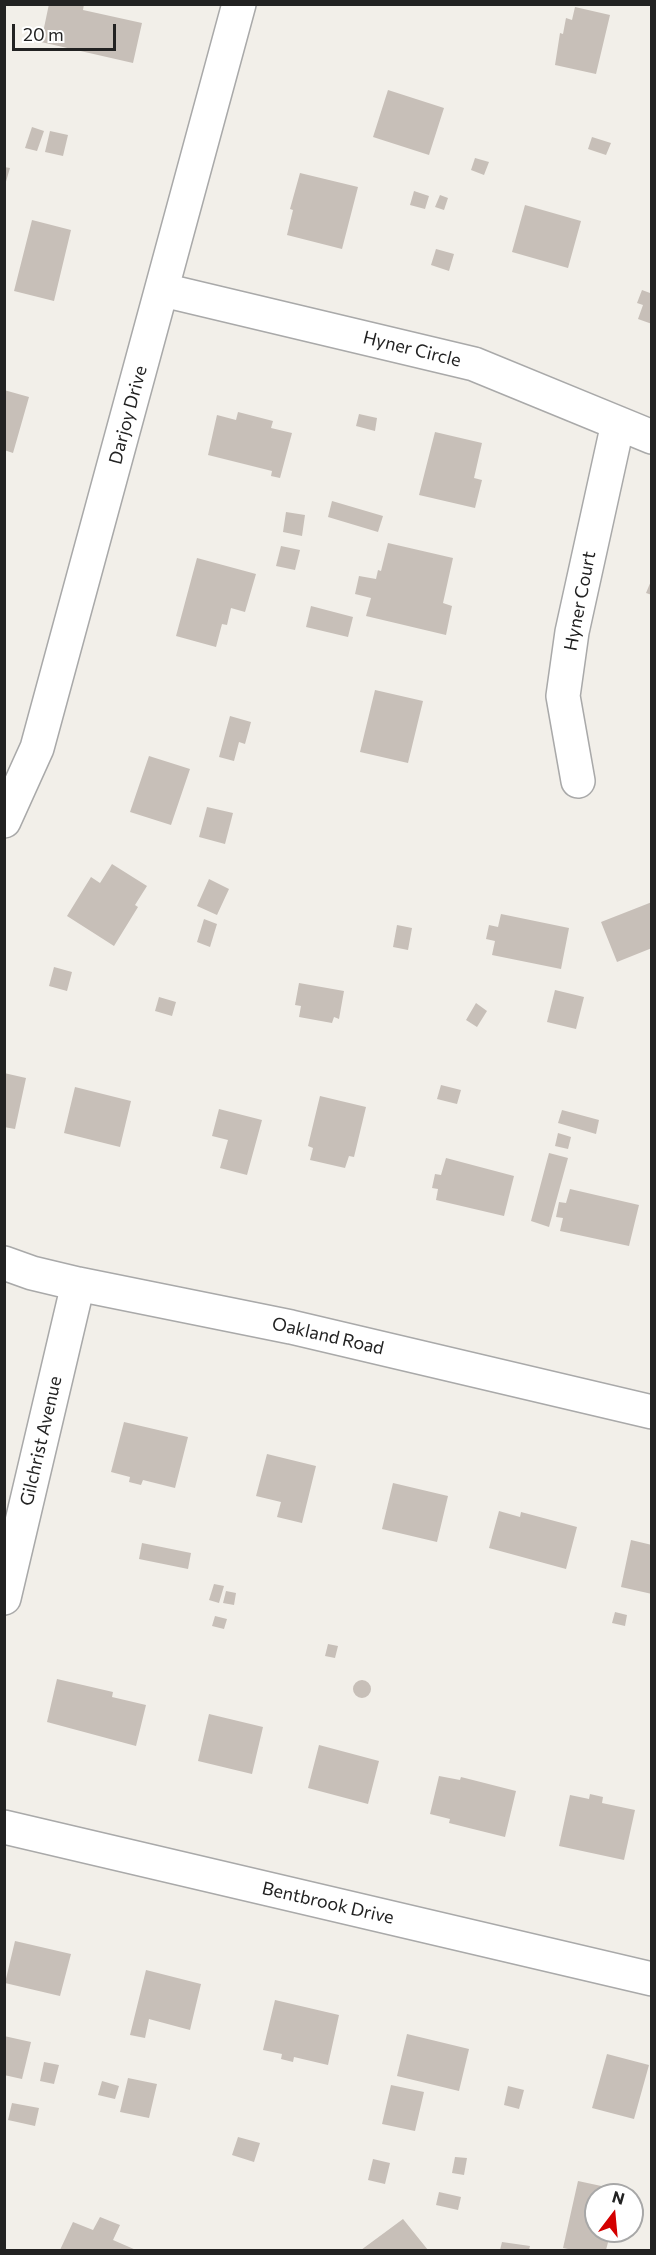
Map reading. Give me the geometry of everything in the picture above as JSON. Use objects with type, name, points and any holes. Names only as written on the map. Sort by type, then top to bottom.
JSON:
[{"type":"street","name":"Darjoy Drive","points":[[4,821],[37,748],[239,4]]},
{"type":"street","name":"Hyner Circle","points":[[163,290],[474,364],[651,437]]},
{"type":"street","name":"Hyner Court","points":[[578,781],[563,696],[572,632],[618,423]]},
{"type":"street","name":"Oakland Road","points":[[4,1263],[32,1273],[78,1284],[291,1327],[651,1412]]},
{"type":"street","name":"Gilchrist Avenue","points":[[4,1598],[78,1284]]},
{"type":"street","name":"Bentbrook Drive","points":[[4,1827],[651,1979]]},
{"type":"building","points":[[49,4],[84,4],[83,10],[142,23],[133,63],[41,42]]},
{"type":"building","points":[[575,7],[610,15],[596,74],[555,65],[560,33],[563,34],[566,18],[572,20]]},
{"type":"building","points":[[388,90],[444,108],[429,155],[373,137]]},
{"type":"building","points":[[32,127],[44,131],[37,151],[25,148]]},
{"type":"building","points":[[50,131],[68,135],[63,156],[45,152]]},
{"type":"building","points":[[592,137],[611,143],[606,155],[588,149]]},
{"type":"building","points":[[475,158],[489,162],[484,175],[471,170]]},
{"type":"building","points":[[4,167],[10,168],[5,185],[4,185]]},
{"type":"building","points":[[300,173],[358,187],[342,249],[287,235],[293,210],[290,209]]},
{"type":"building","points":[[414,191],[429,196],[425,209],[410,205]]},
{"type":"building","points":[[440,195],[448,198],[444,210],[435,207]]},
{"type":"building","points":[[525,205],[581,221],[568,268],[512,252]]},
{"type":"building","points":[[32,220],[71,230],[54,301],[14,291]]},
{"type":"building","points":[[436,249],[454,254],[449,271],[431,265]]},
{"type":"building","points":[[652,288],[652,324],[638,319],[643,305],[637,303],[642,290],[650,293]]},
{"type":"building","points":[[4,390],[29,397],[13,453],[4,450]]},
{"type":"building","points":[[238,412],[273,421],[271,428],[292,433],[280,478],[271,476],[272,471],[208,455],[217,415],[236,420]]},
{"type":"building","points":[[359,414],[377,418],[375,431],[356,426]]},
{"type":"building","points":[[435,432],[482,443],[474,478],[482,480],[475,508],[419,495]]},
{"type":"building","points":[[332,501],[383,516],[378,532],[328,517]]},
{"type":"building","points":[[286,512],[305,515],[302,536],[283,532]]},
{"type":"building","points":[[388,543],[453,558],[443,603],[452,606],[446,635],[366,616],[371,598],[355,594],[359,576],[376,579],[378,570],[381,571]]},
{"type":"building","points":[[281,546],[300,550],[295,570],[276,566]]},
{"type":"building","points":[[197,558],[256,574],[245,612],[231,608],[227,625],[222,624],[216,647],[176,636]]},
{"type":"building","points":[[652,581],[652,595],[646,593]]},
{"type":"building","points":[[311,606],[353,617],[348,637],[306,627]]},
{"type":"building","points":[[375,690],[423,701],[408,763],[360,752]]},
{"type":"building","points":[[230,716],[251,722],[245,744],[239,742],[234,761],[219,757]]},
{"type":"building","points":[[149,756],[190,769],[171,825],[130,812]]},
{"type":"building","points":[[207,807],[233,813],[225,844],[199,837]]},
{"type":"building","points":[[112,864],[147,886],[135,905],[138,907],[114,946],[67,916],[91,877],[100,883]]},
{"type":"building","points":[[209,879],[229,889],[217,915],[197,906]]},
{"type":"building","points":[[652,902],[652,948],[617,962],[601,922]]},
{"type":"building","points":[[501,914],[569,928],[561,969],[492,955],[495,941],[486,939],[489,925],[498,927]]},
{"type":"building","points":[[204,919],[217,924],[210,947],[197,942]]},
{"type":"building","points":[[397,925],[412,928],[408,950],[393,947]]},
{"type":"building","points":[[54,967],[72,972],[67,991],[49,986]]},
{"type":"building","points":[[299,983],[344,991],[339,1019],[334,1017],[332,1023],[299,1017],[301,1006],[295,1005]]},
{"type":"building","points":[[555,990],[584,997],[576,1029],[547,1022]]},
{"type":"building","points":[[159,997],[176,1002],[172,1016],[155,1011]]},
{"type":"building","points":[[476,1003],[487,1011],[477,1027],[466,1020]]},
{"type":"building","points":[[4,1073],[26,1078],[15,1129],[4,1127]]},
{"type":"building","points":[[441,1085],[461,1090],[457,1104],[437,1099]]},
{"type":"building","points":[[75,1087],[131,1101],[120,1147],[64,1133]]},
{"type":"building","points":[[320,1096],[366,1107],[354,1157],[349,1156],[345,1168],[310,1160],[313,1148],[308,1146]]},
{"type":"building","points":[[219,1109],[262,1120],[247,1175],[220,1168],[228,1140],[212,1136]]},
{"type":"building","points":[[562,1110],[599,1120],[596,1134],[558,1123]]},
{"type":"building","points":[[558,1133],[571,1137],[568,1149],[555,1146]]},
{"type":"building","points":[[549,1153],[568,1158],[549,1227],[531,1221]]},
{"type":"building","points":[[446,1158],[514,1176],[504,1216],[436,1200],[438,1189],[432,1188],[435,1174],[441,1175]]},
{"type":"building","points":[[570,1189],[639,1205],[629,1246],[560,1231],[563,1218],[556,1217],[559,1202],[566,1203]]},
{"type":"building","points":[[124,1422],[188,1437],[175,1488],[143,1480],[141,1485],[129,1482],[130,1477],[111,1472]]},
{"type":"building","points":[[267,1454],[316,1466],[302,1523],[277,1517],[281,1502],[256,1496]]},
{"type":"building","points":[[393,1483],[448,1496],[437,1542],[382,1529]]},
{"type":"building","points":[[499,1511],[520,1517],[521,1512],[577,1527],[566,1569],[489,1548]]},
{"type":"building","points":[[631,1540],[652,1545],[652,1594],[621,1587]]},
{"type":"building","points":[[142,1543],[191,1553],[188,1569],[139,1559]]},
{"type":"building","points":[[214,1584],[224,1586],[219,1603],[209,1600]]},
{"type":"building","points":[[226,1591],[236,1593],[234,1605],[223,1603]]},
{"type":"building","points":[[615,1612],[627,1615],[625,1626],[612,1623]]},
{"type":"building","points":[[215,1616],[227,1619],[224,1629],[212,1626]]},
{"type":"building","points":[[328,1644],[338,1646],[335,1658],[325,1656]]},
{"type":"building","points":[[57,1679],[113,1692],[112,1697],[146,1705],[136,1746],[47,1722]]},
{"type":"building","points":[[358,1680],[366,1680],[371,1685],[369,1696],[358,1698],[353,1693],[353,1685]]},
{"type":"building","points":[[209,1714],[263,1727],[252,1774],[198,1761]]},
{"type":"building","points":[[319,1745],[379,1761],[368,1804],[308,1788]]},
{"type":"building","points":[[439,1776],[460,1780],[461,1777],[516,1791],[505,1837],[449,1823],[450,1819],[430,1814]]},
{"type":"building","points":[[590,1794],[603,1797],[602,1803],[635,1810],[624,1860],[559,1846],[570,1795],[589,1799]]},
{"type":"building","points":[[15,1941],[71,1954],[60,1996],[5,1983]]},
{"type":"building","points":[[146,1970],[201,1984],[190,2030],[149,2019],[145,2038],[130,2035]]},
{"type":"building","points":[[275,2000],[339,2015],[328,2065],[294,2057],[293,2062],[281,2059],[282,2054],[263,2050]]},
{"type":"building","points":[[407,2034],[469,2049],[459,2091],[397,2076]]},
{"type":"building","points":[[4,2036],[31,2042],[22,2079],[4,2075]]},
{"type":"building","points":[[607,2054],[649,2065],[634,2119],[592,2108]]},
{"type":"building","points":[[44,2062],[59,2065],[54,2084],[40,2081]]},
{"type":"building","points":[[128,2078],[157,2084],[149,2118],[120,2112]]},
{"type":"building","points":[[102,2081],[119,2086],[115,2099],[98,2095]]},
{"type":"building","points":[[391,2085],[424,2092],[415,2131],[382,2124]]},
{"type":"building","points":[[508,2086],[524,2090],[519,2109],[504,2105]]},
{"type":"building","points":[[12,2103],[39,2108],[35,2126],[8,2120]]},
{"type":"building","points":[[238,2137],[260,2143],[254,2162],[232,2155]]},
{"type":"building","points":[[455,2157],[467,2158],[464,2175],[452,2173]]},
{"type":"building","points":[[373,2159],[390,2163],[385,2184],[368,2180]]},
{"type":"building","points":[[578,2181],[587,2183],[584,2183],[584,2243],[608,2243],[606,2250],[563,2248]]},
{"type":"building","points":[[439,2192],[461,2197],[458,2210],[436,2205]]},
{"type":"building","points":[[100,2217],[120,2225],[113,2240],[136,2250],[60,2250],[73,2222],[93,2230]]},
{"type":"building","points":[[403,2219],[428,2250],[361,2250]]},
{"type":"building","points":[[502,2242],[530,2246],[529,2250],[500,2250]]}]
